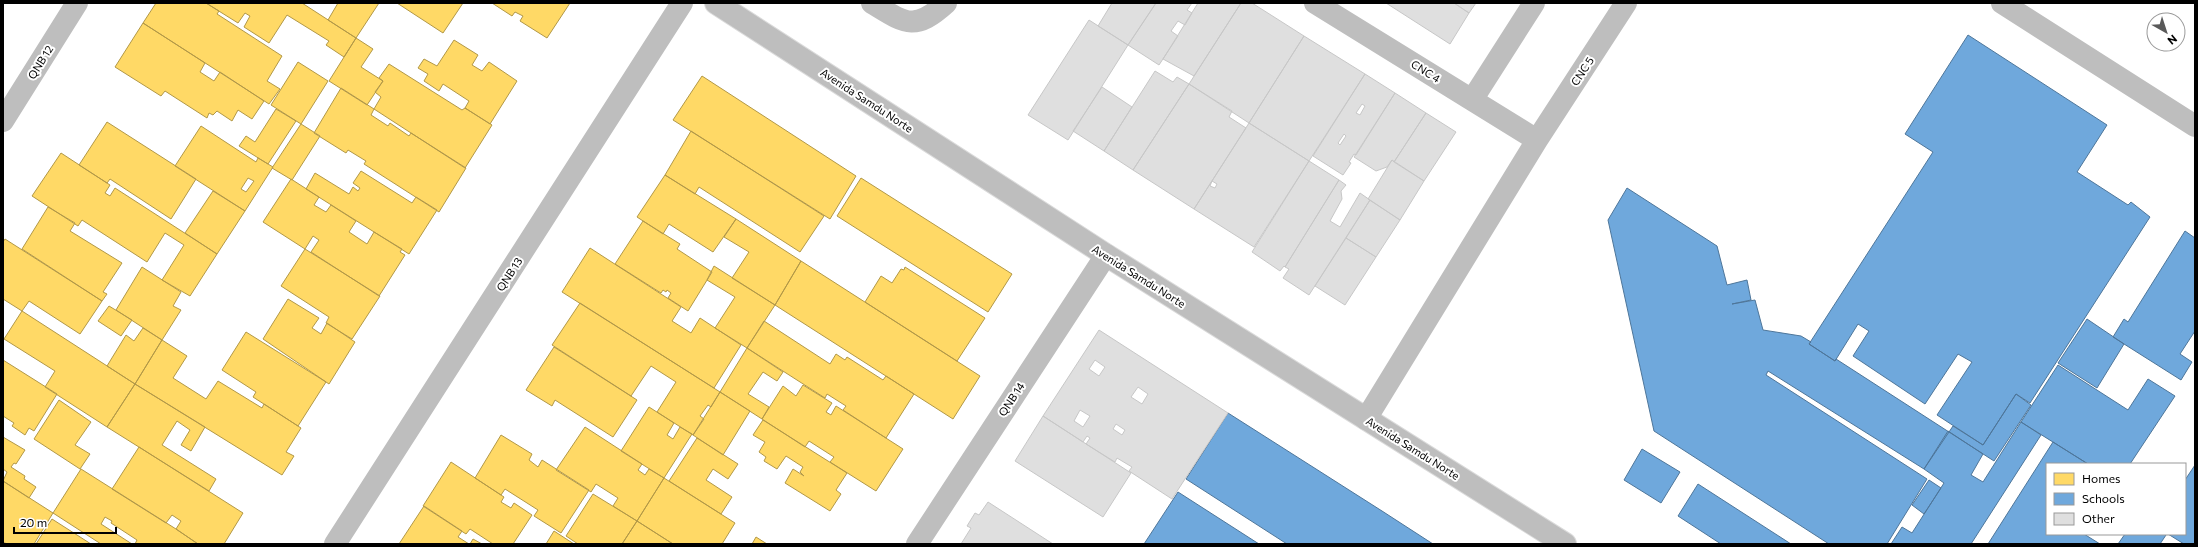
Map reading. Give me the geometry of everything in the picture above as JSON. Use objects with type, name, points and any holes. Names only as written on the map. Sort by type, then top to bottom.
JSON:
[{"type":"street","name":"QNB 12","points":[[3,121],[77,3]]},
{"type":"street","name":"QNB 13","points":[[335,544],[682,3]]},
{"type":"street","name":"Avenida Samdu Norte","points":[[716,3],[1106,255],[1565,544]]},
{"type":"street","points":[[872,3],[902,21],[915,21],[932,16],[946,3]]},
{"type":"street","name":"CNC 4","points":[[1315,3],[1537,140]]},
{"type":"street","points":[[1472,100],[1534,3]]},
{"type":"street","name":"CNC 5","points":[[1366,419],[1537,140],[1626,3]]},
{"type":"street","points":[[2002,3],[2195,126]]},
{"type":"street","name":"QNB 14","points":[[917,544],[1106,255]]},
{"type":"building: Homes","points":[[156,3],[206,3],[219,11],[217,14],[282,56],[267,81],[280,89],[269,104],[143,23]]},
{"type":"building: Homes","points":[[206,3],[302,3],[356,38],[344,57],[326,45],[329,41],[287,15],[269,43],[244,27],[250,16],[245,13],[238,23]]},
{"type":"building: Homes","points":[[338,3],[379,3],[356,38],[328,20]]},
{"type":"building: Homes","points":[[397,3],[463,3],[443,33]]},
{"type":"building: Homes","points":[[492,3],[570,3],[547,38],[520,21],[523,16],[515,12],[512,16]]},
{"type":"building: Homes","points":[[143,23],[205,63],[200,72],[214,81],[220,72],[264,101],[252,119],[238,110],[232,121],[217,111],[213,115],[209,113],[207,118],[165,91],[161,96],[115,67]]},
{"type":"building: Homes","points":[[356,38],[373,49],[361,67],[383,81],[367,105],[329,81]]},
{"type":"building: Homes","points":[[454,40],[478,55],[472,65],[482,71],[489,62],[517,81],[490,124],[465,108],[469,101],[443,84],[439,91],[424,81],[428,74],[418,68],[424,59],[437,66]]},
{"type":"building: Homes","points":[[298,62],[328,81],[301,124],[271,105]]},
{"type":"building: Homes","points":[[389,64],[462,110],[465,108],[492,125],[465,168],[374,109],[381,97],[375,92],[383,81],[379,78]]},
{"type":"building: Homes","points":[[702,76],[856,176],[830,219],[673,120]]},
{"type":"building: Homes","points":[[341,88],[374,109],[371,115],[388,126],[390,123],[409,136],[411,133],[466,168],[439,212],[364,164],[366,161],[348,150],[346,153],[314,133]]},
{"type":"building: Homes","points":[[276,109],[296,121],[268,164],[239,146],[246,136],[255,142]]},
{"type":"building: Homes","points":[[107,122],[196,179],[171,219],[110,179],[107,183],[79,165]]},
{"type":"building: Homes","points":[[301,124],[320,136],[292,180],[272,168]]},
{"type":"building: Homes","points":[[201,126],[256,162],[258,158],[273,167],[245,211],[175,166]],"holes":[[[248,178],[254,181],[246,192],[241,189]]]},
{"type":"building: Homes","points":[[691,131],[824,216],[800,252],[699,187],[695,194],[665,175]]},
{"type":"building: Homes","points":[[61,153],[110,185],[105,193],[110,196],[115,188],[217,254],[190,296],[162,280],[184,245],[165,233],[147,262],[82,220],[78,226],[32,196]]},
{"type":"building: Homes","points":[[361,171],[412,203],[416,197],[437,210],[409,254],[306,189],[315,173],[349,194],[353,187],[358,191],[360,188],[353,183]]},
{"type":"building: Homes","points":[[665,175],[736,219],[713,252],[669,224],[663,234],[637,217]]},
{"type":"building: Homes","points":[[861,178],[1012,274],[988,312],[837,216]]},
{"type":"building: Homes","points":[[291,179],[319,197],[314,205],[326,212],[331,205],[356,221],[349,232],[367,244],[374,232],[402,249],[400,252],[405,255],[379,296],[311,252],[319,240],[313,236],[305,249],[263,222]]},
{"type":"building: Homes","points":[[213,191],[245,211],[217,254],[185,233]]},
{"type":"building: Homes","points":[[48,207],[75,223],[70,231],[122,263],[103,292],[107,294],[102,301],[22,249]]},
{"type":"building: Homes","points":[[736,219],[801,261],[775,305],[732,278],[749,252],[724,237]]},
{"type":"building: Homes","points":[[643,221],[680,244],[677,249],[712,272],[688,311],[668,298],[671,293],[667,290],[666,292],[663,290],[661,293],[615,264]]},
{"type":"building: Homes","points":[[5,239],[102,301],[80,334],[29,301],[22,311],[3,299],[3,242]]},
{"type":"building: Homes","points":[[590,248],[681,307],[672,321],[691,333],[700,318],[741,345],[714,388],[562,292]]},
{"type":"building: Homes","points":[[305,249],[380,296],[352,339],[326,323],[329,317],[281,286]]},
{"type":"building: Homes","points":[[801,261],[980,376],[953,419],[775,305]]},
{"type":"building: Homes","points":[[714,266],[775,305],[747,348],[715,328],[735,297],[707,280]]},
{"type":"building: Homes","points":[[142,267],[181,292],[173,306],[181,310],[162,340],[116,310]]},
{"type":"building: Homes","points":[[905,267],[985,318],[957,361],[865,302],[881,276],[892,283],[901,269],[904,270]]},
{"type":"building: Homes","points":[[288,299],[319,318],[312,328],[321,334],[327,323],[355,342],[329,384],[263,339]]},
{"type":"building: Homes","points":[[580,303],[720,392],[711,407],[708,405],[700,416],[704,419],[693,435],[657,412],[676,382],[651,366],[631,396],[552,345]]},
{"type":"building: Homes","points":[[109,306],[132,320],[121,336],[98,321]]},
{"type":"building: Homes","points":[[22,311],[135,384],[107,427],[45,387],[55,371],[4,339]]},
{"type":"building: Homes","points":[[764,321],[830,364],[836,354],[845,360],[847,357],[883,380],[886,376],[914,394],[886,438],[843,410],[846,406],[827,394],[825,398],[747,348]]},
{"type":"building: Homes","points":[[143,328],[162,340],[135,384],[107,366],[126,335],[134,341]]},
{"type":"building: Homes","points":[[246,332],[326,382],[298,426],[253,397],[256,392],[222,370]]},
{"type":"building: Homes","points":[[162,340],[187,356],[173,378],[206,399],[218,381],[262,408],[264,404],[301,428],[286,452],[294,456],[282,475],[135,384]]},
{"type":"building: Homes","points":[[554,347],[637,400],[613,437],[555,400],[552,406],[526,390]]},
{"type":"building: Homes","points":[[747,348],[783,372],[777,381],[763,372],[748,394],[769,407],[762,419],[720,392]]},
{"type":"building: Homes","points":[[3,360],[57,394],[34,431],[29,428],[25,435],[12,426],[14,423],[3,416]]},
{"type":"building: Homes","points":[[135,384],[205,427],[191,451],[181,445],[190,430],[177,421],[162,445],[216,479],[209,491],[107,427]]},
{"type":"building: Homes","points":[[803,385],[832,403],[826,412],[831,415],[836,406],[903,449],[876,491],[830,462],[834,457],[809,441],[805,447],[762,419],[783,386],[796,396]]},
{"type":"building: Homes","points":[[720,392],[750,411],[723,455],[693,435]]},
{"type":"building: Homes","points":[[59,400],[91,422],[75,445],[90,454],[80,469],[34,439]]},
{"type":"building: Homes","points":[[649,407],[674,423],[667,435],[673,439],[680,427],[692,434],[664,478],[621,451]]},
{"type":"building: Homes","points":[[763,420],[847,473],[836,490],[841,494],[830,511],[785,483],[793,469],[804,476],[800,472],[803,467],[786,456],[777,469],[764,461],[766,457],[759,452],[765,442],[753,435]]},
{"type":"building: Homes","points":[[585,427],[642,464],[638,470],[645,475],[649,469],[664,478],[637,521],[613,506],[618,498],[596,484],[591,492],[556,470]]},
{"type":"building: Homes","points":[[501,435],[532,454],[529,460],[538,467],[542,460],[589,490],[561,533],[534,516],[538,510],[505,489],[501,495],[475,478]]},
{"type":"building: Homes","points":[[3,437],[25,450],[16,464],[14,463],[11,467],[25,476],[24,479],[36,487],[29,498],[3,481],[7,472],[3,469]]},
{"type":"building: Homes","points":[[697,438],[738,464],[728,479],[713,469],[706,480],[732,497],[721,514],[669,481]]},
{"type":"building: Homes","points":[[139,447],[243,513],[224,544],[198,544],[176,529],[181,521],[172,515],[166,523],[112,489]]},
{"type":"building: Homes","points":[[451,462],[504,497],[501,502],[511,508],[514,503],[532,515],[513,544],[493,544],[470,529],[466,534],[423,506]]},
{"type":"building: Homes","points":[[81,469],[198,544],[135,544],[137,540],[111,523],[112,521],[105,517],[101,524],[132,544],[101,544],[53,513]]},
{"type":"building: Homes","points":[[664,478],[735,523],[722,544],[673,544],[637,521]]},
{"type":"building: Homes","points":[[3,481],[53,513],[34,544],[7,544],[3,542]]},
{"type":"building: Homes","points":[[593,494],[637,521],[622,544],[578,544],[566,536]]},
{"type":"building: Homes","points":[[424,506],[462,531],[458,537],[469,544],[399,544]]},
{"type":"building: Homes","points":[[52,519],[91,544],[36,544]]},
{"type":"building: Homes","points":[[637,521],[673,544],[622,544]]},
{"type":"building: Homes","points":[[554,531],[574,544],[546,544]]},
{"type":"building: Homes","points":[[756,537],[767,544],[752,544]]},
{"type":"building: Homes","points":[[473,539],[482,544],[470,544]]},
{"type":"building: Schools","points":[[1968,35],[2107,125],[2077,172],[2128,205],[2131,202],[2150,217],[2030,403],[2016,394],[1983,445],[1937,415],[1972,362],[1958,354],[1925,404],[1853,356],[1869,331],[1858,324],[1835,361],[1809,344],[1933,152],[1905,134]]},
{"type":"building: Schools","points":[[1627,188],[1717,246],[1727,285],[1747,280],[1751,300],[1732,304],[1755,300],[1763,330],[1801,336],[1811,342],[1809,344],[1835,361],[1836,359],[1949,432],[1924,469],[1768,371],[1766,375],[1927,479],[1887,544],[1829,544],[1654,431],[1608,220]]},
{"type":"building: Schools","points":[[2185,231],[2195,238],[2195,331],[2180,354],[2192,362],[2181,380],[2113,337],[2124,319],[2128,322]]},
{"type":"building: Schools","points":[[2087,319],[2124,344],[2097,388],[2058,363]]},
{"type":"building: Schools","points":[[2058,365],[2128,410],[2148,379],[2175,396],[2131,463],[2086,463],[2021,422]]},
{"type":"building: Schools","points":[[2016,394],[2031,405],[1994,461],[1949,432],[1953,426],[1983,445]]},
{"type":"building: Schools","points":[[1228,413],[1433,544],[1287,544],[1186,479]]},
{"type":"building: Schools","points":[[2021,422],[2041,435],[1971,544],[1891,544],[1902,527],[1912,533],[1944,483],[1924,469],[1948,431],[1983,454],[1971,475],[1983,482]]},
{"type":"building: Schools","points":[[2053,442],[2086,463],[2046,463],[2046,535],[2086,535],[2100,544],[1988,544]]},
{"type":"building: Schools","points":[[1642,449],[1680,472],[1661,503],[1624,480]]},
{"type":"building: Schools","points":[[2195,465],[2195,544],[2184,544],[2170,535],[2186,535],[2186,478]]},
{"type":"building: Schools","points":[[1929,480],[1941,488],[1924,514],[1912,505]]},
{"type":"building: Schools","points":[[1698,484],[1791,544],[1721,544],[1678,516]]},
{"type":"building: Schools","points":[[1178,492],[1259,544],[1144,544]]},
{"type":"building: Schools","points":[[2124,535],[2166,535],[2160,544],[2118,544]]},
{"type":"building: Other","points":[[1112,3],[1156,3],[1128,45],[1098,26]]},
{"type":"building: Other","points":[[1156,3],[1192,3],[1187,10],[1192,13],[1185,25],[1178,21],[1171,31],[1178,36],[1159,65],[1128,45]]},
{"type":"building: Other","points":[[1198,3],[1241,3],[1194,76],[1163,59]]},
{"type":"building: Other","points":[[1241,3],[1252,3],[1304,36],[1249,123],[1189,84]]},
{"type":"building: Other","points":[[1386,3],[1454,3],[1469,13],[1450,44]]},
{"type":"building: Other","points":[[1454,3],[1476,3],[1469,13]]},
{"type":"building: Other","points":[[1089,20],[1128,45],[1068,140],[1028,115]]},
{"type":"building: Other","points":[[1304,36],[1365,74],[1309,161],[1249,123]]},
{"type":"building: Other","points":[[1155,71],[1173,82],[1177,77],[1189,84],[1133,170],[1104,151]]},
{"type":"building: Other","points":[[1365,74],[1395,93],[1356,155],[1354,154],[1349,162],[1351,163],[1343,175],[1313,156]],"holes":[[[1362,104],[1365,106],[1360,115],[1356,113]],[[1344,134],[1346,136],[1340,145],[1338,143]]]},
{"type":"building: Other","points":[[1189,84],[1232,111],[1229,117],[1246,128],[1194,209],[1133,170]]},
{"type":"building: Other","points":[[1102,87],[1132,107],[1104,151],[1073,131]]},
{"type":"building: Other","points":[[1395,93],[1426,113],[1394,162],[1392,160],[1387,167],[1376,171],[1354,157]]},
{"type":"building: Other","points":[[1426,113],[1456,132],[1424,181],[1394,162]]},
{"type":"building: Other","points":[[1249,123],[1309,161],[1254,247],[1194,209]],"holes":[[[1212,181],[1217,184],[1215,188],[1210,186]]]},
{"type":"building: Other","points":[[1392,160],[1424,181],[1400,220],[1368,199]]},
{"type":"building: Other","points":[[1309,161],[1339,180],[1285,267],[1284,266],[1280,271],[1252,252]]},
{"type":"building: Other","points":[[1339,180],[1346,185],[1341,191],[1342,199],[1330,221],[1340,227],[1360,193],[1370,200],[1309,295],[1283,278],[1289,269],[1285,267]]},
{"type":"building: Other","points":[[1370,200],[1400,220],[1376,257],[1346,238]]},
{"type":"building: Other","points":[[1346,238],[1376,257],[1345,305],[1315,286]]},
{"type":"building: Other","points":[[1099,330],[1228,413],[1172,499],[1129,471],[1132,467],[1117,458],[1115,462],[1086,444],[1090,438],[1087,436],[1083,442],[1043,416]],"holes":[[[1095,360],[1105,367],[1099,376],[1089,369]],[[1138,387],[1148,394],[1142,404],[1131,397]],[[1080,410],[1090,416],[1083,427],[1074,421]],[[1116,424],[1125,430],[1122,435],[1113,429]]]},
{"type":"building: Other","points":[[1043,416],[1131,473],[1103,517],[1015,461]]},
{"type":"building: Other","points":[[988,502],[1053,544],[961,544],[971,528],[967,526],[975,513],[979,515]]}]
